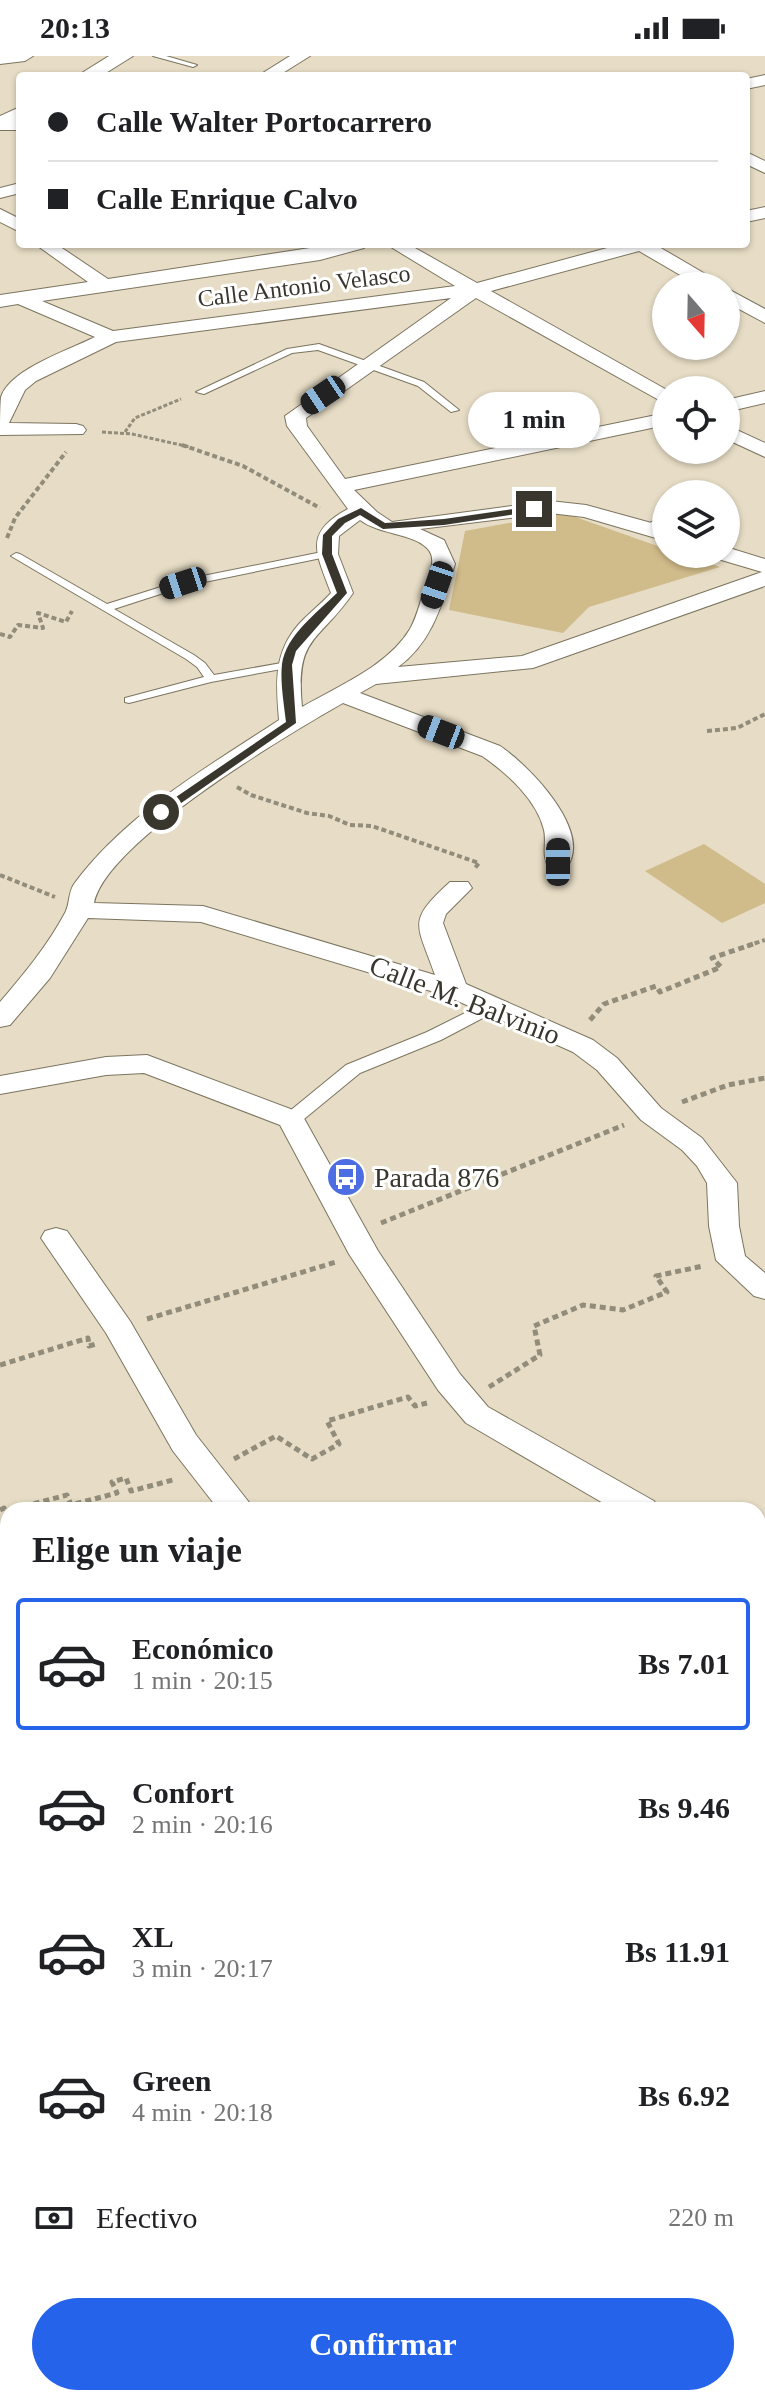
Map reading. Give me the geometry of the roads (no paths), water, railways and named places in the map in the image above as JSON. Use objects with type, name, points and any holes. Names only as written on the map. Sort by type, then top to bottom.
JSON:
[{"type":"street","points":[[0,59],[25,56]]},
{"type":"street","points":[[94,72],[123,56]]},
{"type":"street","points":[[273,72],[302,56]]},
{"type":"street","points":[[50,248],[104,285]]},
{"type":"street","points":[[10,299],[320,254],[342,248]]},
{"type":"street","points":[[402,248],[652,390]]},
{"type":"street","name":"Calle Antonio Velasco","points":[[0,421],[16,387],[29,377],[111,337],[477,289],[627,248]]},
{"type":"street","points":[[649,248],[689,272]]},
{"type":"street","points":[[351,516],[342,486],[297,426],[295,416],[477,289]]},
{"type":"street","points":[[10,299],[111,337]]},
{"type":"street","points":[[740,302],[765,317]]},
{"type":"street","points":[[740,403],[765,397]]},
{"type":"street","points":[[342,486],[652,422]]},
{"type":"street","points":[[0,429],[76,430]]},
{"type":"street","points":[[740,438],[765,451]]},
{"type":"street","points":[[383,526],[444,522],[550,507],[586,511],[652,530]]},
{"type":"street","points":[[0,1019],[40,972],[80,910],[84,889],[121,844],[208,779],[291,723],[370,677],[417,639],[444,564],[444,554],[431,540],[351,516]]},
{"type":"street","points":[[291,723],[287,665],[291,651],[304,631],[342,593],[327,554],[328,535],[351,516]]},
{"type":"street","points":[[740,558],[765,566]]},
{"type":"street","points":[[370,677],[492,668],[533,661],[765,578]]},
{"type":"street","points":[[341,694],[491,751],[505,760],[553,819],[558,833],[558,862]]},
{"type":"street","points":[[454,989],[430,923],[434,911],[459,888]]},
{"type":"street","name":"Calle M. Balvinio","points":[[80,910],[203,914],[454,989],[583,1046],[607,1064],[651,1114],[692,1144],[707,1160],[722,1183],[724,1226],[731,1260],[765,1289]]},
{"type":"street","points":[[291,1119],[353,1069],[434,1036],[493,1005]]},
{"type":"street","points":[[0,1085],[106,1066],[147,1064],[291,1119],[359,1244],[449,1382],[487,1422],[628,1502]]},
{"type":"street","points":[[56,1238],[119,1328],[184,1443],[231,1502]]},
{"type":"lane","points":[[157,56],[193,65]]},
{"type":"lane","points":[[201,392],[290,351],[329,349],[421,384],[454,410]]},
{"type":"lane","points":[[106,608],[183,583],[327,554]]},
{"type":"lane","points":[[16,556],[80,596],[190,657],[201,665],[211,679]]},
{"type":"lane","points":[[129,700],[211,679],[287,665]]},
{"type":"place","name":"Parada 876","points":[[346,1177]]}]
